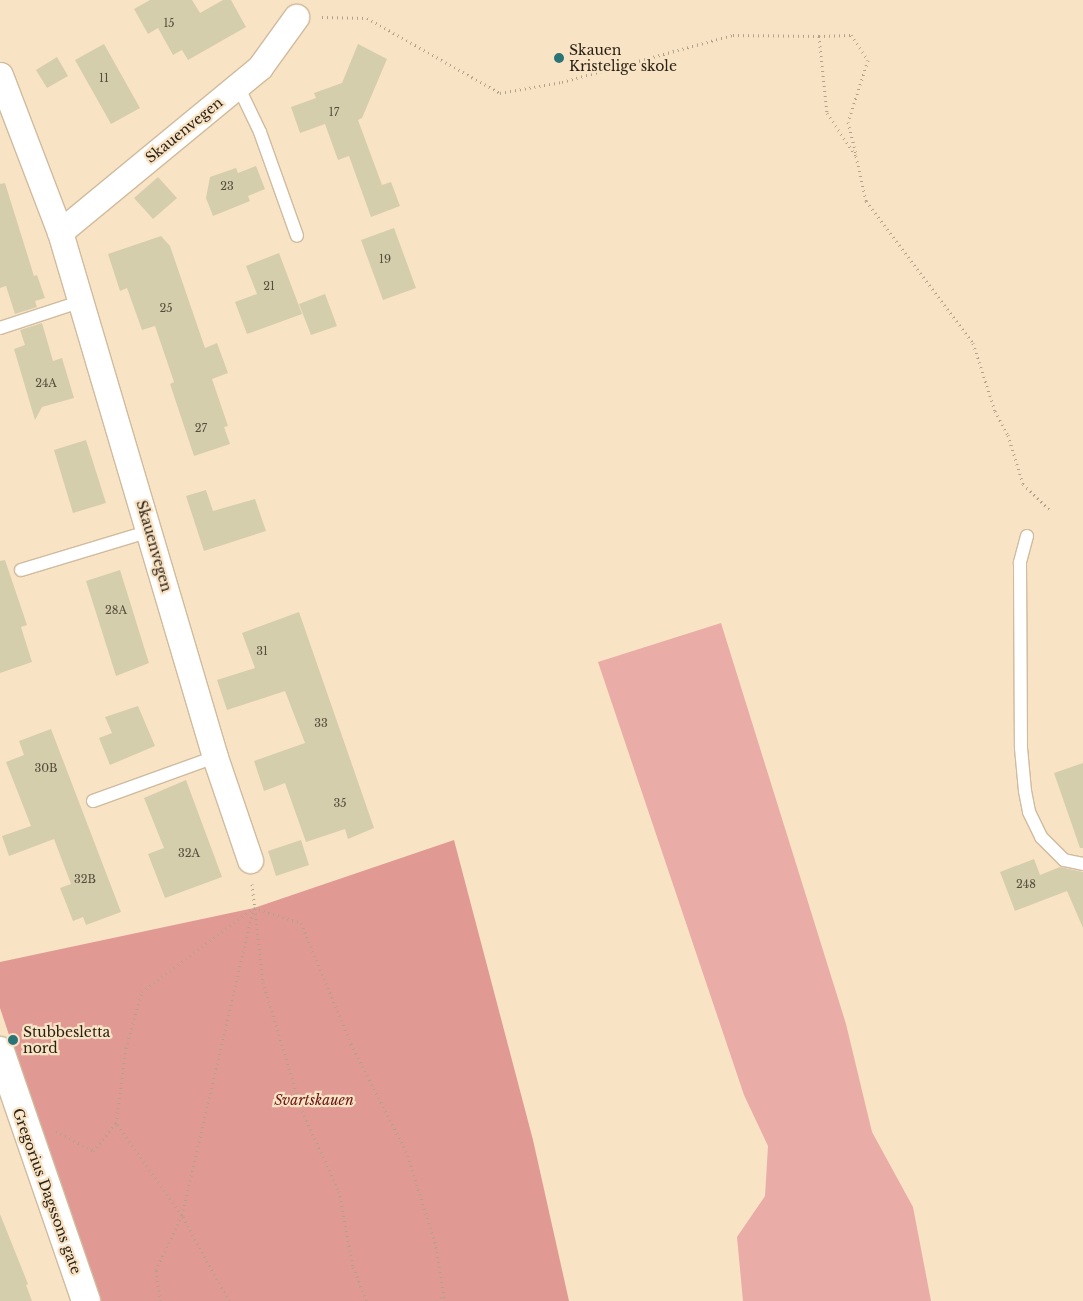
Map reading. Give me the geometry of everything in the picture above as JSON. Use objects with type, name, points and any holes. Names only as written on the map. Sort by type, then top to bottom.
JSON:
[{"type":"street","name":"Skauenvegen","points":[[60,232],[260,68],[296,17]]},
{"type":"street","name":"Skauenvegen","points":[[1,80],[60,232],[79,302],[150,531],[215,757],[250,860]]},
{"type":"street","name":"Gregorius Dagssons gate","points":[[0,1052],[18,1110],[86,1301]]},
{"type":"lane","points":[[238,86],[260,132],[297,236]]},
{"type":"lane","points":[[0,328],[79,302]]},
{"type":"lane","points":[[21,570],[150,531]]},
{"type":"lane","points":[[1027,536],[1020,563],[1021,748],[1024,791],[1029,812],[1041,838],[1064,860],[1083,864]]},
{"type":"lane","points":[[93,801],[215,757]]},
{"type":"path","points":[[296,17],[367,18],[500,93],[562,82],[733,35],[851,35],[868,60],[848,122],[866,200],[973,343],[995,411],[1008,435],[1023,484],[1050,510]]},
{"type":"path","points":[[820,36],[827,112],[856,156]]},
{"type":"path","points":[[250,860],[263,982],[302,1111],[339,1191],[353,1267],[366,1301]]},
{"type":"path","points":[[18,1110],[93,1151],[116,1123],[126,1048],[142,992],[254,908]]},
{"type":"path","points":[[160,1301],[156,1270],[182,1215],[254,908]]},
{"type":"path","points":[[254,908],[301,923],[351,1044],[406,1151],[435,1242],[442,1296],[445,1301]]},
{"type":"path","points":[[116,1123],[182,1215],[229,1301]]},
{"type":"path","points":[[437,1301],[442,1296]]},
{"type":"shaded area","points":[[721,623],[846,1024],[872,1132],[913,1207],[931,1301],[743,1301],[737,1237],[765,1196],[768,1146],[744,1095],[598,662]]},
{"type":"green space","name":"Svartskauen","points":[[454,840],[533,1140],[569,1301],[98,1301],[0,1008],[0,962],[254,908]]},
{"type":"building","points":[[150,0],[192,0],[200,13],[223,0],[231,0],[246,27],[188,60],[182,50],[173,55],[158,28],[148,34],[134,9]]},
{"type":"building","points":[[104,44],[140,108],[111,124],[75,60]]},
{"type":"building","points":[[358,44],[387,59],[362,118],[358,120],[382,185],[391,182],[400,206],[371,217],[349,156],[338,160],[325,124],[300,133],[291,107],[316,98],[314,93],[342,83]]},
{"type":"building","points":[[57,57],[68,76],[47,88],[36,70]]},
{"type":"building","points":[[256,166],[265,189],[248,196],[250,201],[213,216],[206,198],[210,177],[236,168],[238,173]]},
{"type":"building","points":[[158,177],[177,198],[153,219],[134,198]]},
{"type":"building","points":[[5,183],[34,276],[37,275],[45,298],[35,301],[37,307],[15,314],[6,286],[0,288],[0,184]]},
{"type":"building","points":[[394,228],[416,288],[383,300],[361,240]]},
{"type":"building","points":[[161,236],[170,246],[205,348],[217,343],[228,373],[212,379],[228,426],[224,427],[230,444],[194,456],[170,384],[174,382],[155,326],[142,330],[127,288],[120,291],[108,254]]},
{"type":"building","points":[[279,253],[302,314],[247,334],[235,302],[257,294],[246,266]]},
{"type":"building","points":[[325,294],[337,326],[311,335],[299,304]]},
{"type":"building","points":[[42,323],[53,361],[62,358],[74,398],[42,407],[35,420],[14,349],[25,345],[20,330]]},
{"type":"building","points":[[86,440],[106,503],[73,513],[54,450]]},
{"type":"building","points":[[206,490],[213,511],[255,499],[266,531],[204,551],[186,496]]},
{"type":"building","points":[[5,560],[27,625],[21,627],[32,662],[0,673],[0,561]]},
{"type":"building","points":[[120,570],[149,663],[116,676],[86,581]]},
{"type":"building","points":[[299,612],[374,828],[348,839],[345,829],[306,842],[285,783],[264,791],[254,761],[305,743],[285,691],[227,710],[217,680],[255,668],[242,633]]},
{"type":"building","points":[[138,706],[155,746],[110,765],[99,738],[112,733],[105,717]]},
{"type":"building","points":[[51,729],[121,912],[86,925],[83,917],[73,921],[60,888],[71,884],[54,839],[9,856],[2,836],[31,826],[6,762],[24,755],[19,741]]},
{"type":"building","points":[[1083,763],[1083,848],[1080,848],[1054,773]]},
{"type":"building","points":[[186,780],[222,877],[165,898],[148,854],[164,848],[144,798]]},
{"type":"building","points":[[301,840],[309,865],[276,876],[268,851]]},
{"type":"building","points":[[1034,859],[1040,875],[1060,867],[1083,872],[1083,928],[1067,891],[1015,911],[1000,872]]},
{"type":"building","points":[[0,1214],[28,1284],[26,1285],[32,1301],[0,1301]]},
{"type":"place","name":"Skauen Kristelige skole","points":[[559,58]]},
{"type":"place","name":"Stubbesletta nord","points":[[13,1040]]}]
